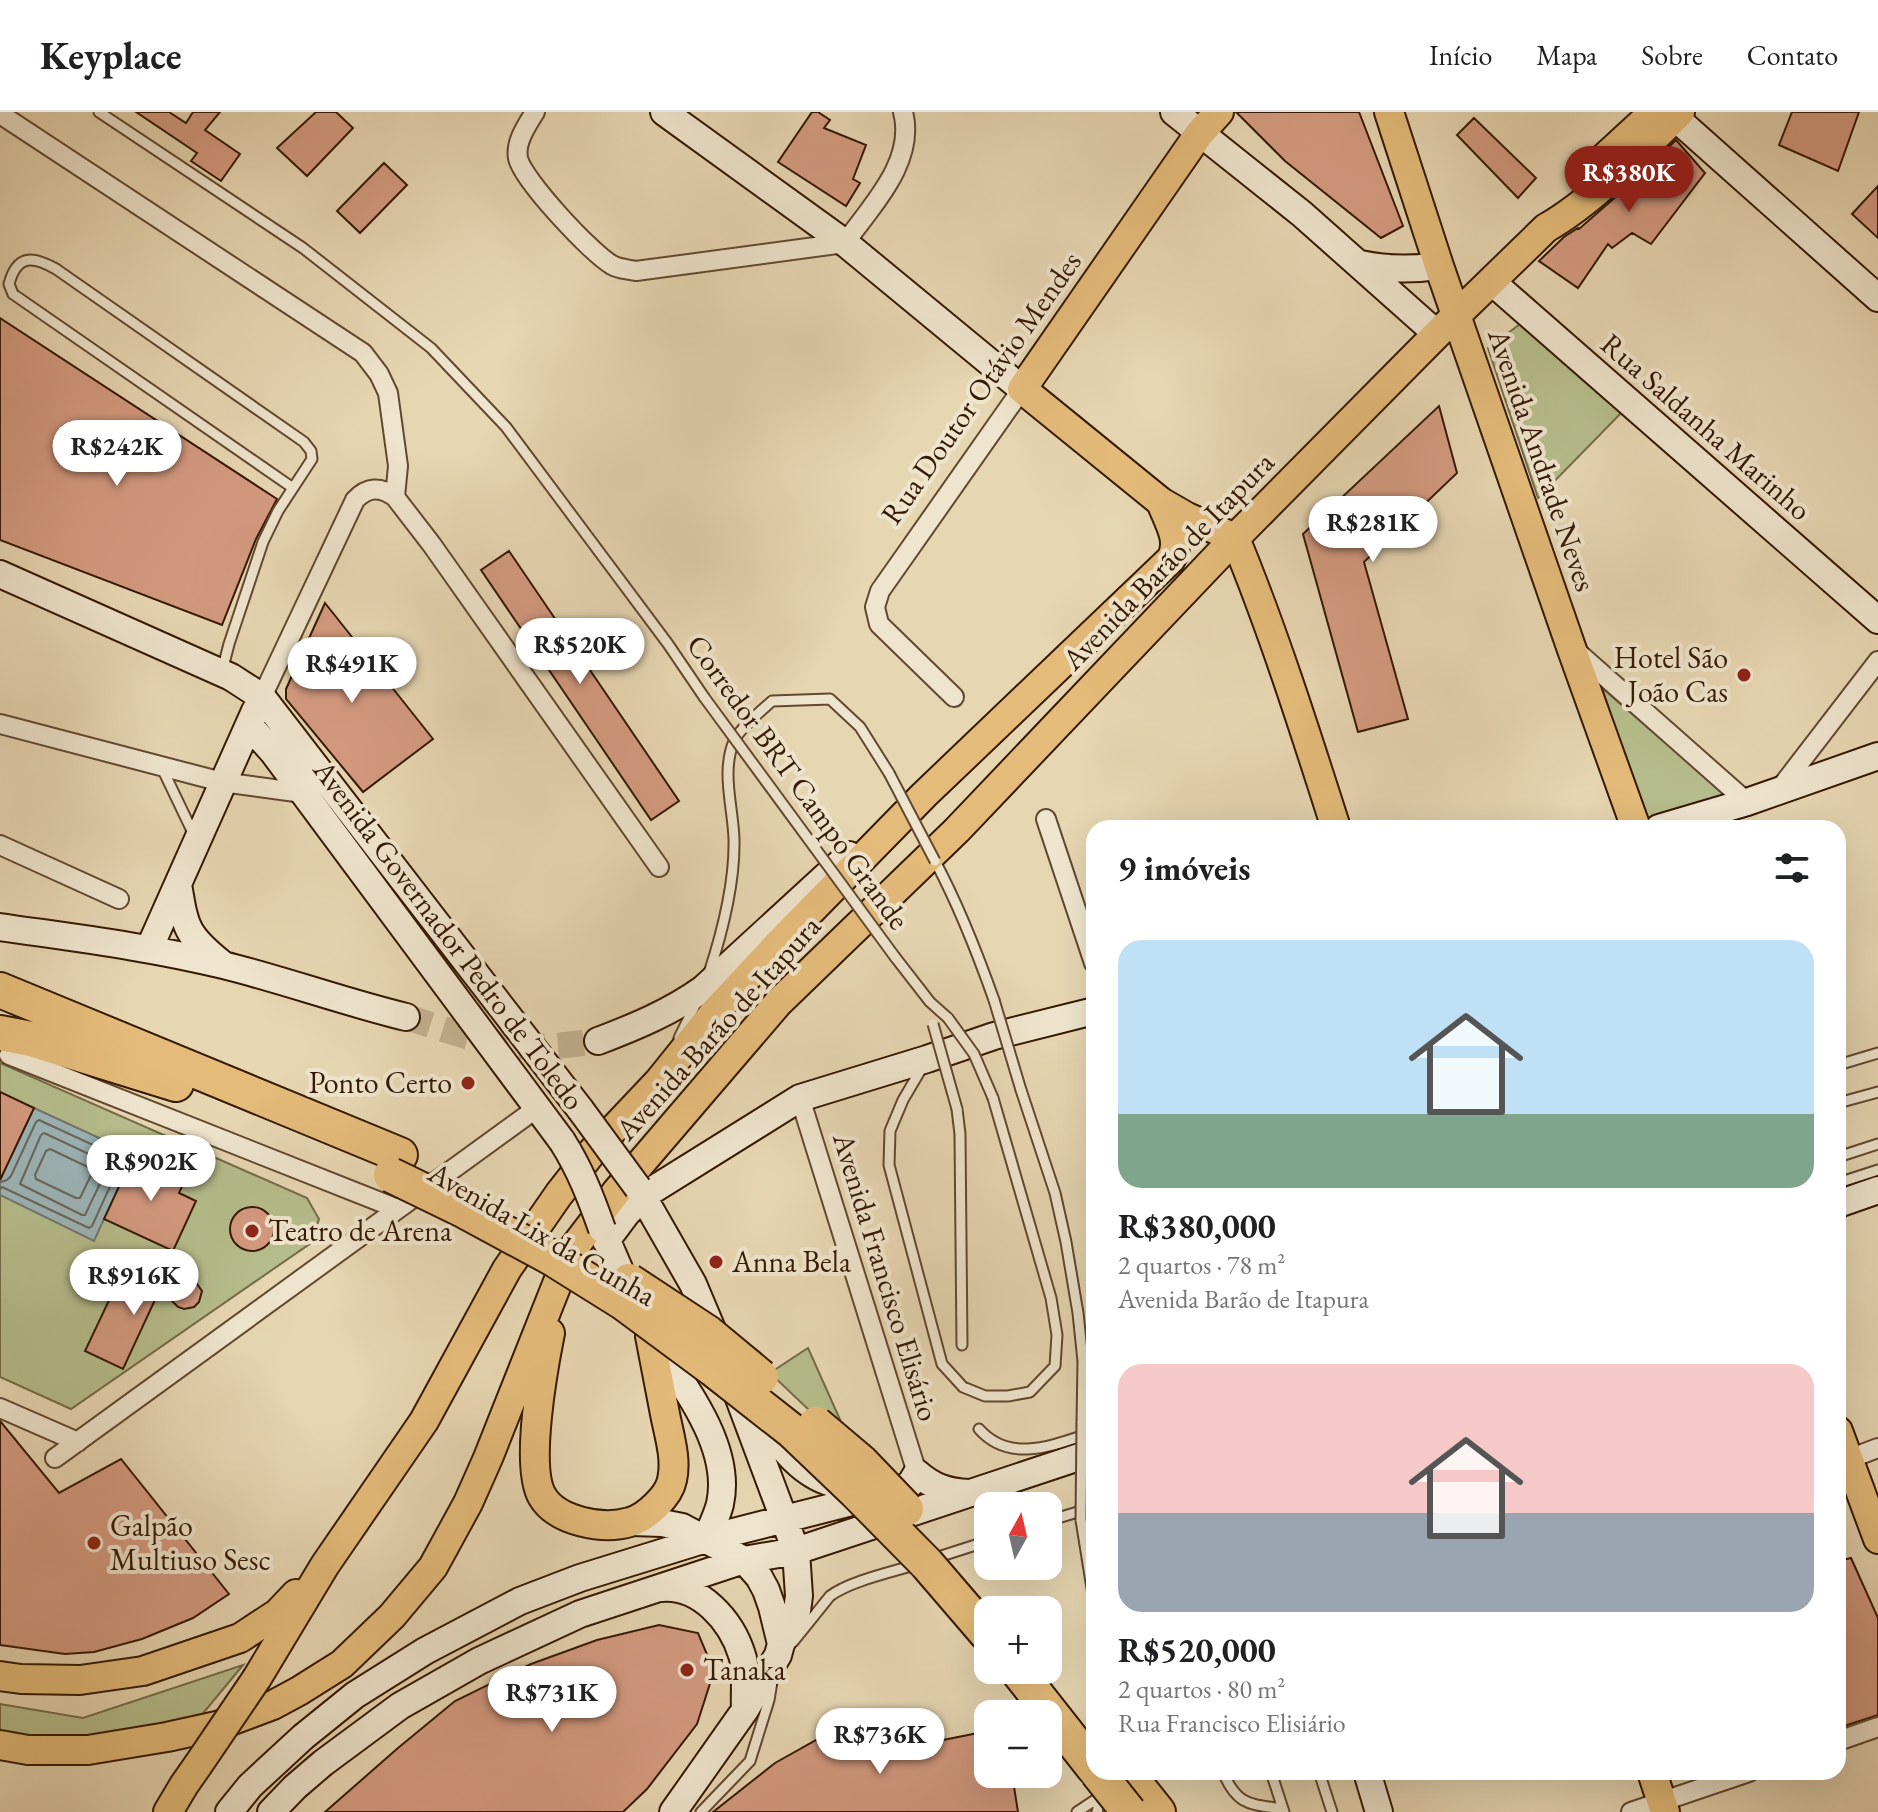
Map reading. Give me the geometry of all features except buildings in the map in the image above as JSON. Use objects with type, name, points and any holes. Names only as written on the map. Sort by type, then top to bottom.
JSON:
[{"type":"highway","name":"Avenida Lix da Cunha","points":[[0,990],[396,1165],[465,1211],[552,1258],[624,1303],[792,1431],[927,1564],[974,1619]]},
{"type":"highway","name":"Avenida Lix da Cunha","points":[[0,1012],[176,1084],[484,1195],[568,1242],[708,1333],[861,1462],[985,1596]]},
{"type":"highway","points":[[4,1044],[31,1039],[176,1084]]},
{"type":"highway","points":[[1029,1684],[1086,1751]]},
{"type":"highway","points":[[1056,1684],[1086,1722]]},
{"type":"main road","points":[[664,112],[845,243],[1161,502],[1235,538],[1250,573],[1333,820]]},
{"type":"main road","points":[[1174,112],[1360,264],[1447,325]]},
{"type":"main road","name":"Rua Doutor Otávio Mendes","points":[[1022,389],[1199,134],[1219,112]]},
{"type":"main road","points":[[1670,113],[1878,298]]},
{"type":"main road","name":"Avenida Barão de Itapura","points":[[0,1745],[28,1750],[88,1750],[217,1726],[273,1705],[342,1664],[392,1616],[433,1567],[468,1503],[569,1254],[617,1191],[778,1003],[957,830],[1235,538],[1546,228],[1555,204],[1670,113]]},
{"type":"main road","name":"Avenida Andrade Neves","points":[[1387,115],[1439,266],[1447,325],[1571,647],[1633,820]]},
{"type":"main road","points":[[1360,264],[1385,269],[1439,266]]},
{"type":"main road","name":"Rua Saldanha Marinho","points":[[1492,282],[1878,620]]},
{"type":"main road","name":"Avenida Barão de Itapura","points":[[325,1565],[424,1421],[507,1269],[592,1152],[659,1081],[731,993],[924,795],[1171,559],[1176,551],[1176,541],[1161,502]]},
{"type":"main road","name":"Avenida Governador Pedro de Toledo","points":[[0,574],[222,673],[262,697],[641,1192],[693,1284],[730,1372],[796,1551],[799,1596],[794,1619],[778,1654],[745,1710],[673,1812]]},
{"type":"main road","points":[[149,949],[262,697]]},
{"type":"main road","name":"Avenida Governador Pedro de Toledo","points":[[249,725],[273,752],[573,1159],[650,1336],[694,1402],[714,1442],[722,1487],[720,1502],[706,1539]]},
{"type":"main road","points":[[1686,820],[1878,756]]},
{"type":"main road","points":[[598,1041],[685,1002],[703,989],[839,863],[863,846],[881,841]]},
{"type":"main road","points":[[178,884],[191,935],[200,947],[224,965]]},
{"type":"main road","points":[[0,927],[149,949],[224,965],[406,1017]]},
{"type":"main road","points":[[604,1235],[627,1213],[641,1192],[800,1098],[994,1036],[1086,1013]]},
{"type":"main road","points":[[1846,1201],[1878,1190]]},
{"type":"main road","points":[[569,1254],[549,1337],[536,1425],[536,1477],[542,1495],[560,1514],[578,1521],[599,1525],[632,1522],[674,1525],[744,1560],[766,1590],[772,1607],[778,1654]]},
{"type":"main road","points":[[632,1522],[666,1494],[672,1483],[674,1465],[650,1336]]},
{"type":"main road","points":[[730,1372],[780,1447],[800,1466],[829,1483],[887,1493]]},
{"type":"main road","points":[[271,1812],[323,1763],[400,1706],[479,1661],[580,1614],[744,1560],[796,1551],[1086,1455]]},
{"type":"main road","points":[[1846,1468],[1878,1539]]},
{"type":"main road","points":[[229,1812],[250,1786],[355,1695],[425,1651],[520,1601],[580,1578],[706,1539],[887,1493],[907,1486],[917,1473],[944,1490],[971,1493]]},
{"type":"main road","points":[[0,1676],[80,1680],[143,1671],[240,1638],[278,1613],[325,1565]]},
{"type":"main road","points":[[168,1812],[257,1678],[325,1565]]},
{"type":"main road","points":[[661,1588],[675,1587],[695,1595],[716,1610],[743,1656],[745,1710]]},
{"type":"main road","points":[[1369,1780],[1379,1812]]},
{"type":"main road","points":[[1655,1780],[1664,1807]]},
{"type":"street","points":[[535,112],[518,145],[523,172],[601,258],[615,268],[636,271],[845,243],[884,191],[893,173],[904,148],[903,112]]},
{"type":"street","points":[[0,114],[363,353],[379,374],[388,393],[398,466],[395,497]]},
{"type":"street","name":"Rua Doutor Otávio Mendes","points":[[954,697],[879,624],[875,607],[880,591],[1022,389]]},
{"type":"street","points":[[262,697],[355,500],[369,490],[384,491],[395,497],[432,545],[659,867]]},
{"type":"street","points":[[1571,647],[1747,802]]},
{"type":"street","points":[[1778,791],[1878,661]]},
{"type":"street","points":[[0,724],[222,782],[303,793]]},
{"type":"street","points":[[1046,819],[1086,939]]},
{"type":"street","points":[[0,845],[119,899]]},
{"type":"street","points":[[4,1044],[398,1209]]},
{"type":"street","name":"Avenida Francisco Elisário","points":[[800,1098],[917,1473]]},
{"type":"street","points":[[55,1458],[537,1108]]},
{"type":"street","points":[[0,1408],[78,1442]]},
{"type":"street","points":[[1846,1460],[1878,1448]]},
{"type":"street","points":[[1846,1738],[1878,1727]]},
{"type":"street","points":[[1631,1812],[1664,1807],[1730,1780]]},
{"type":"lane","name":"Corredor BRT Campo Grande","points":[[99,112],[303,248],[431,348],[506,427],[895,957],[930,1002],[948,1018],[974,1054],[993,1098],[1051,1298],[1057,1335],[1055,1366],[1030,1392],[985,1396],[963,1387],[942,1364],[889,1165],[890,1131],[903,1100],[927,1059]]},
{"type":"lane","points":[[222,673],[263,542],[270,525],[312,459],[311,451],[304,442],[56,269],[36,259],[23,261],[16,268],[9,284],[13,294],[293,488]]},
{"type":"lane","points":[[659,1081],[703,989],[718,944],[731,883],[734,839],[728,771],[735,738],[772,701],[830,699],[860,727],[889,773],[957,904],[994,1000],[1055,1193],[1081,1337],[1081,1520],[1086,1551]]},
{"type":"lane","points":[[161,766],[197,842]]},
{"type":"lane","points":[[930,1002],[933,1024],[957,1109],[960,1134],[962,1345]]},
{"type":"lane","points":[[1846,1063],[1878,1053]]},
{"type":"lane","points":[[1846,1101],[1878,1092]]},
{"type":"lane","points":[[1846,1154],[1878,1144]]},
{"type":"lane","points":[[1846,1180],[1878,1170]]},
{"type":"lane","points":[[979,1429],[989,1441],[1013,1449],[1044,1448],[1086,1435]]},
{"type":"lane","points":[[1062,1517],[1086,1509]]},
{"type":"lane","points":[[701,1812],[750,1761],[769,1700],[778,1654],[798,1637],[830,1596],[848,1586],[974,1546]]},
{"type":"lane","points":[[1227,1780],[1240,1799],[1284,1811]]},
{"type":"lane","points":[[1274,1780],[1284,1811]]},
{"type":"lane","points":[[1322,1780],[1332,1812]]},
{"type":"lane","points":[[1077,1812],[1122,1794]]},
{"type":"lane","points":[[1097,1812],[1122,1794]]},
{"type":"green space","points":[[1524,321],[1626,408],[1538,498],[1488,348]]},
{"type":"green space","points":[[1602,688],[1731,799],[1660,820],[1645,820]]},
{"type":"green space","points":[[0,1063],[307,1198],[319,1219],[311,1243],[71,1409],[0,1377]]},
{"type":"green space","points":[[808,1348],[842,1424],[830,1430],[770,1373]]},
{"type":"green space","points":[[243,1665],[200,1717],[124,1733],[50,1738],[0,1734],[0,1704],[83,1718]]},
{"type":"water","points":[[34,1108],[134,1154],[94,1241],[0,1195],[0,1180]]},
{"type":"tunnel","points":[[406,1017],[474,1038],[516,1046],[557,1046],[598,1041]]},
{"type":"place","name":"Hotel São João Cas","points":[[1744,675]]},
{"type":"place","name":"Ponto Certo","points":[[468,1083]]},
{"type":"place","name":"Teatro de Arena","points":[[252,1231]]},
{"type":"place","name":"Anna Bela","points":[[716,1262]]},
{"type":"place","name":"Galpão Multiuso Sesc","points":[[94,1543]]},
{"type":"place","name":"Tanaka","points":[[687,1670]]}]
